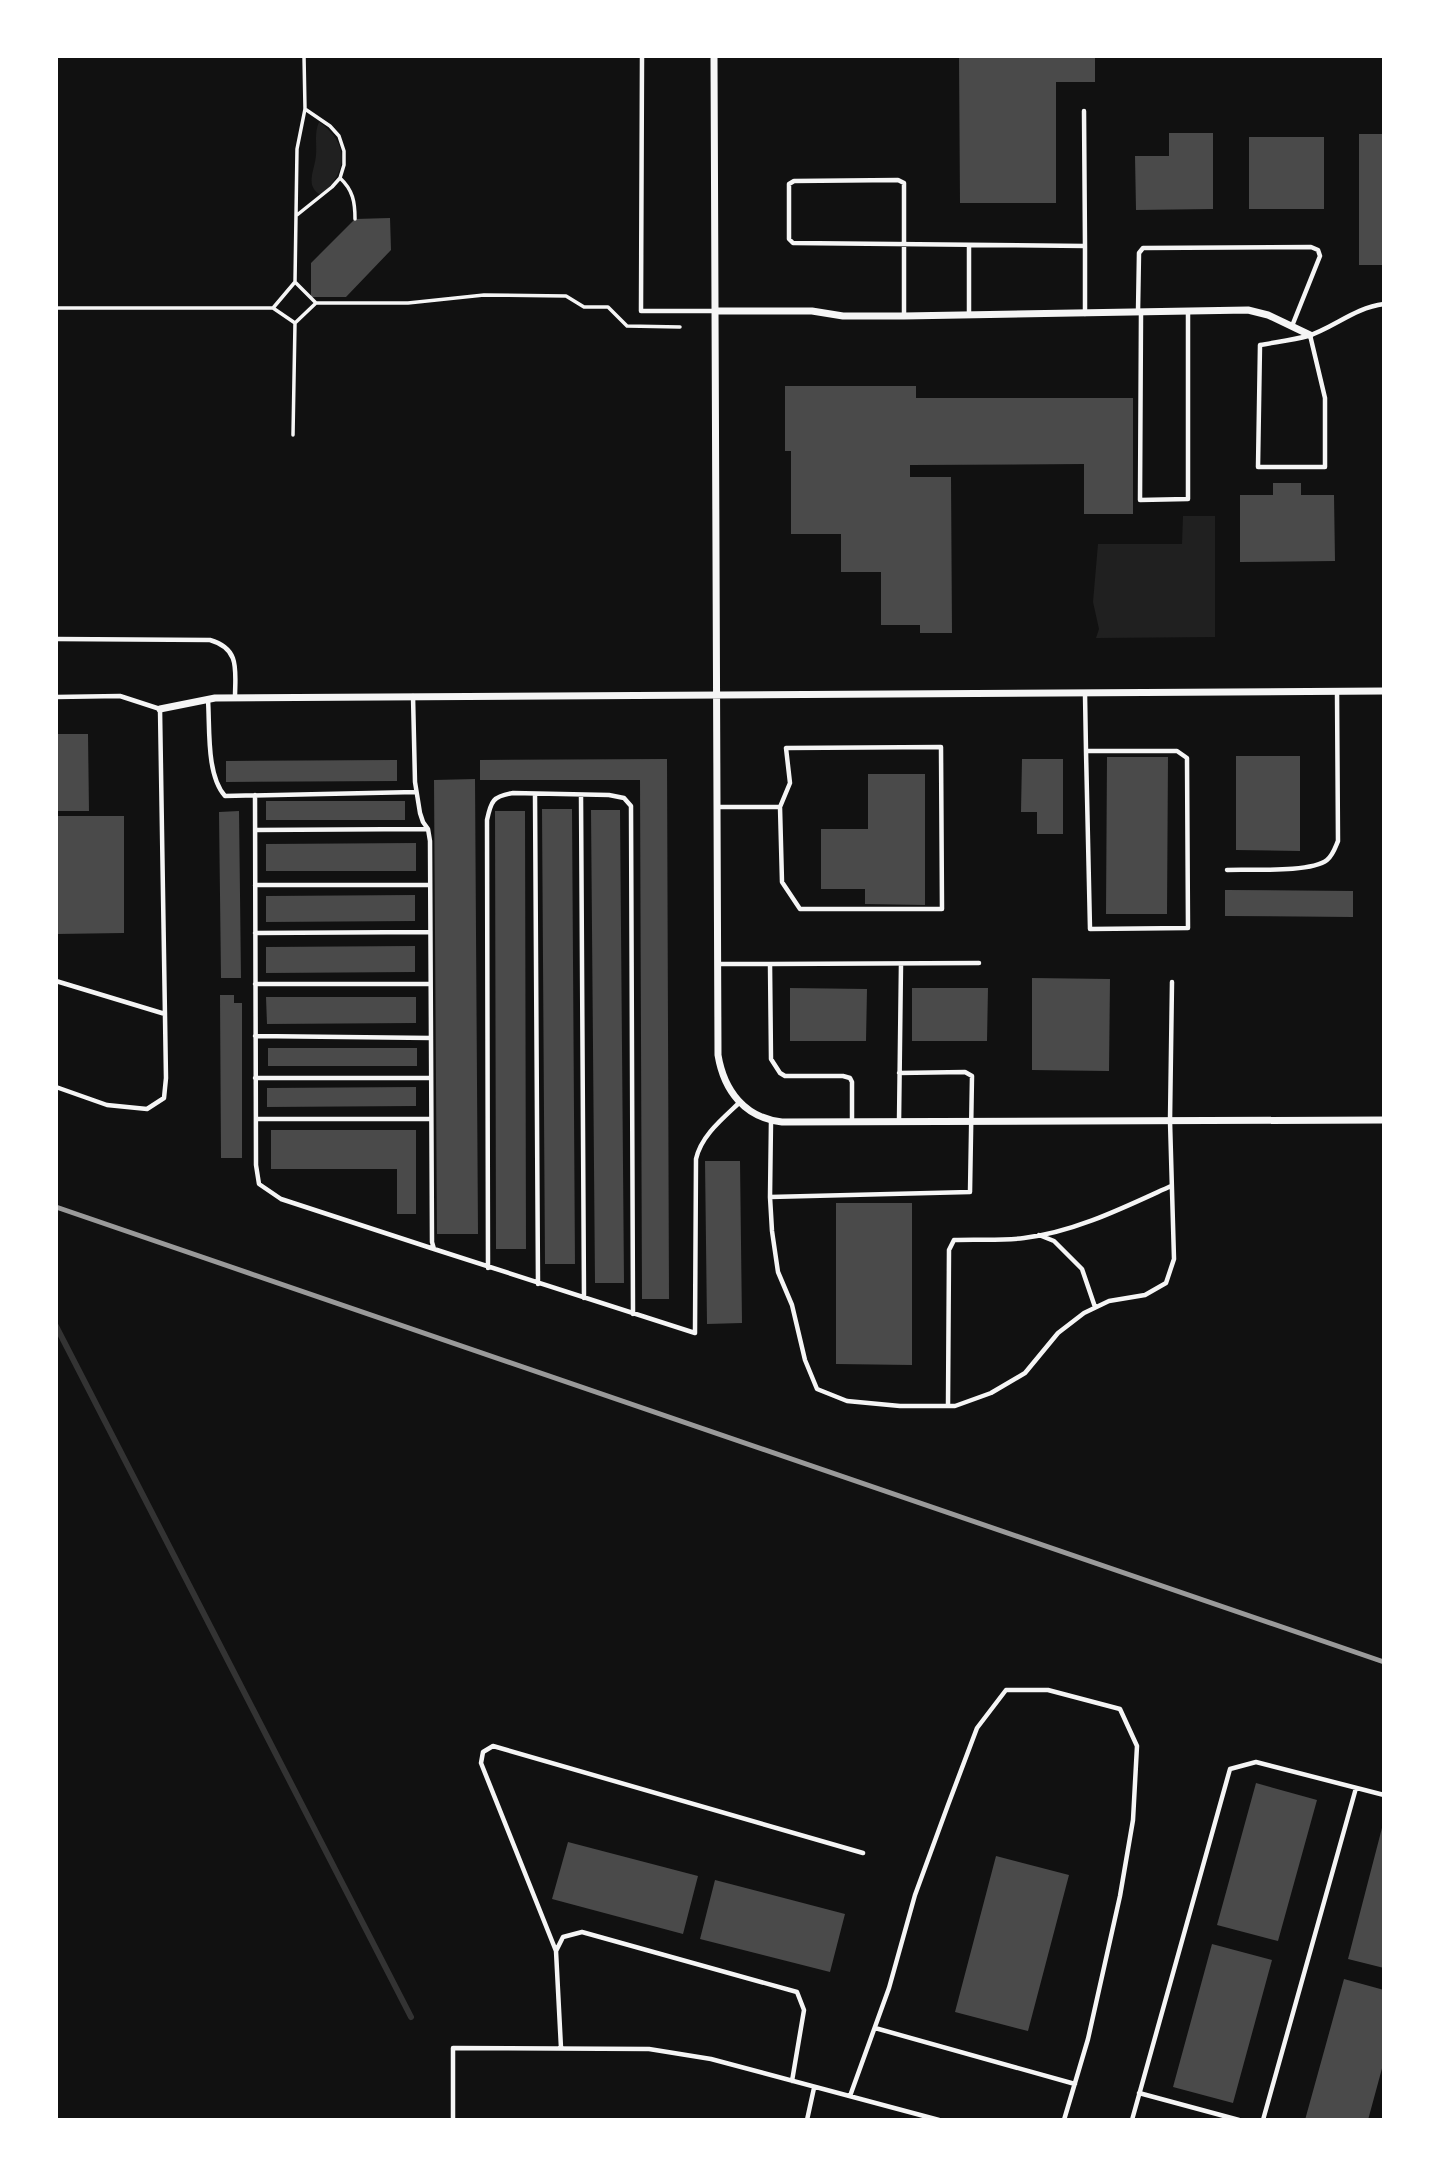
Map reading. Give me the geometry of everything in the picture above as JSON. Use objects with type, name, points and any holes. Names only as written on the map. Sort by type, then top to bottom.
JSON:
[{"type":"street","points":[[714,56],[719,1055],[721,1071],[731,1093],[738,1103],[771,1121],[1384,1119]]},
{"type":"street","points":[[715,311],[812,311],[843,316],[1258,311],[1310,335]]},
{"type":"street","points":[[160,709],[208,699],[235,698],[1384,691]]},
{"type":"lane","points":[[642,56],[640,311],[715,311]]},
{"type":"lane","points":[[1084,111],[1085,314]]},
{"type":"lane","points":[[904,316],[904,245],[904,183],[898,180],[794,181],[789,184],[789,239],[793,243],[904,245],[1085,246]]},
{"type":"lane","points":[[969,245],[969,316]]},
{"type":"lane","points":[[1188,311],[1188,499],[1140,500],[1139,253],[1143,248],[1311,247],[1318,250],[1320,256],[1292,326]]},
{"type":"lane","points":[[1310,335],[1325,398],[1325,467],[1258,467],[1260,345],[1310,335],[1356,312],[1384,304]]},
{"type":"lane","points":[[56,639],[210,640],[223,643],[232,652],[235,663],[235,698]]},
{"type":"lane","points":[[1227,870],[1310,868],[1325,862],[1334,852],[1338,841],[1337,691]]},
{"type":"lane","points":[[1085,693],[1086,751],[1090,929],[1188,928],[1187,758],[1177,751],[1086,751]]},
{"type":"lane","points":[[56,697],[120,696],[160,709],[166,1078],[164,1098],[147,1109],[107,1105],[56,1087]]},
{"type":"lane","points":[[412,696],[416,792],[420,813],[428,829],[434,1249]]},
{"type":"lane","points":[[208,699],[213,776],[225,796],[416,792]]},
{"type":"lane","points":[[941,747],[942,909],[800,909],[782,881],[780,807],[790,783],[786,748],[941,747]]},
{"type":"lane","points":[[535,794],[538,1284]]},
{"type":"lane","points":[[255,795],[256,1165],[258,1184],[281,1199],[695,1333],[696,1159],[701,1144],[738,1103]]},
{"type":"lane","points":[[488,1268],[487,820],[490,804],[499,795],[609,795],[624,798],[631,806],[633,1314]]},
{"type":"lane","points":[[582,795],[584,1298]]},
{"type":"lane","points":[[717,807],[780,807]]},
{"type":"lane","points":[[255,830],[428,829]]},
{"type":"lane","points":[[255,885],[430,885]]},
{"type":"lane","points":[[255,933],[430,932]]},
{"type":"lane","points":[[718,964],[979,963]]},
{"type":"lane","points":[[770,964],[771,1059],[775,1067],[785,1076],[850,1078],[852,1122]]},
{"type":"lane","points":[[899,1122],[901,964]]},
{"type":"lane","points":[[56,981],[165,1014]]},
{"type":"lane","points":[[771,1121],[770,1197],[778,1272],[792,1305],[805,1360],[817,1389],[846,1401],[900,1406],[954,1406],[991,1393],[1025,1373],[1058,1333],[1084,1313],[1108,1301],[1145,1295],[1166,1283],[1174,1259],[1170,1121],[1172,982]]},
{"type":"lane","points":[[256,984],[430,984]]},
{"type":"lane","points":[[256,1036],[430,1038]]},
{"type":"lane","points":[[770,1197],[970,1192],[973,1085],[970,1073],[900,1073]]},
{"type":"lane","points":[[256,1078],[431,1078]]},
{"type":"lane","points":[[256,1119],[431,1119]]},
{"type":"lane","points":[[948,1406],[949,1250],[954,1240],[1025,1238],[1066,1229],[1171,1186]]},
{"type":"lane","points":[[1039,1235],[1054,1241],[1082,1269],[1095,1307]]},
{"type":"lane","points":[[850,2096],[889,1988],[915,1895],[977,1728],[1006,1690],[1048,1690],[1120,1709],[1137,1746],[1133,1820],[1120,1896],[1088,2039],[1064,2120]]},
{"type":"lane","points":[[561,2048],[556,1951],[481,1763],[483,1752],[493,1746],[863,1853]]},
{"type":"lane","points":[[1132,2120],[1230,1769],[1256,1762],[1384,1795]]},
{"type":"lane","points":[[1263,2120],[1356,1788]]},
{"type":"lane","points":[[556,1951],[563,1937],[582,1932],[797,1992],[804,2010],[792,2081]]},
{"type":"lane","points":[[874,2028],[1075,2084]]},
{"type":"lane","points":[[453,2120],[453,2048],[649,2049],[710,2059],[939,2120]]},
{"type":"lane","points":[[807,2120],[814,2088]]},
{"type":"lane","points":[[1139,2093],[1239,2120]]},
{"type":"path","points":[[273,308],[295,282],[297,149],[304,109],[304,56]]},
{"type":"path","points":[[297,215],[316,198],[323,196],[340,178],[344,165],[344,151],[339,136],[330,126],[304,109]]},
{"type":"path","points":[[340,178],[353,194],[355,219]]},
{"type":"path","points":[[295,282],[316,303]]},
{"type":"path","points":[[293,435],[295,323],[316,303],[408,303],[484,295],[566,296],[584,307],[608,307],[627,326],[680,327]]},
{"type":"path","points":[[56,308],[273,308],[295,323]]},
{"type":"shaded area","points":[[319,122],[336,139],[342,157],[337,176],[321,195],[312,182]]},
{"type":"shaded area","points":[[1183,516],[1215,516],[1215,637],[1096,638],[1099,629],[1093,602],[1098,544],[1182,544]]},
{"type":"building","points":[[959,56],[1095,56],[1095,82],[1056,82],[1056,203],[960,203]]},
{"type":"building","points":[[1169,133],[1213,133],[1213,209],[1136,210],[1135,156],[1169,156]]},
{"type":"building","points":[[1359,134],[1384,134],[1384,265],[1359,265]]},
{"type":"building","points":[[1249,137],[1324,137],[1324,209],[1249,209]]},
{"type":"building","points":[[390,218],[391,250],[346,297],[311,297],[311,263],[355,219]]},
{"type":"building","points":[[785,386],[916,386],[916,398],[1133,398],[1133,514],[1084,514],[1084,464],[910,465],[910,477],[951,477],[952,633],[920,633],[920,625],[881,625],[881,572],[841,572],[841,534],[791,534],[791,451],[785,451]]},
{"type":"building","points":[[1273,483],[1301,483],[1301,495],[1334,495],[1335,561],[1240,562],[1240,495],[1273,495]]},
{"type":"building","points":[[56,734],[88,734],[89,811],[56,811]]},
{"type":"building","points":[[1236,756],[1300,756],[1300,851],[1236,850]]},
{"type":"building","points":[[1107,757],[1168,757],[1167,914],[1106,914]]},
{"type":"building","points":[[667,759],[669,1299],[642,1299],[640,780],[480,780],[480,760]]},
{"type":"building","points":[[1022,759],[1063,759],[1063,834],[1037,834],[1037,812],[1021,812]]},
{"type":"building","points":[[397,760],[397,781],[226,782],[226,761]]},
{"type":"building","points":[[868,774],[925,774],[925,905],[865,904],[865,889],[821,889],[821,829],[868,829]]},
{"type":"building","points":[[475,779],[478,1234],[437,1234],[434,780]]},
{"type":"building","points":[[266,801],[405,801],[405,820],[266,820]]},
{"type":"building","points":[[542,809],[572,809],[575,1264],[545,1264]]},
{"type":"building","points":[[591,810],[620,810],[624,1283],[595,1283]]},
{"type":"building","points":[[239,811],[241,978],[221,978],[219,812]]},
{"type":"building","points":[[495,811],[525,811],[526,1249],[496,1249]]},
{"type":"building","points":[[56,816],[124,816],[124,933],[56,934]]},
{"type":"building","points":[[416,843],[416,871],[266,871],[266,844]]},
{"type":"building","points":[[1225,890],[1353,891],[1353,917],[1225,916]]},
{"type":"building","points":[[415,895],[415,921],[266,922],[266,896]]},
{"type":"building","points":[[415,946],[415,972],[266,973],[266,947]]},
{"type":"building","points":[[1032,978],[1110,979],[1109,1071],[1032,1070]]},
{"type":"building","points":[[790,988],[867,989],[866,1041],[790,1041]]},
{"type":"building","points":[[912,988],[988,988],[987,1041],[912,1041]]},
{"type":"building","points":[[220,995],[234,995],[234,1003],[242,1003],[242,1158],[221,1158]]},
{"type":"building","points":[[266,997],[416,997],[416,1023],[267,1024]]},
{"type":"building","points":[[268,1048],[417,1048],[417,1066],[268,1066]]},
{"type":"building","points":[[416,1087],[416,1106],[267,1107],[267,1088]]},
{"type":"building","points":[[271,1130],[416,1130],[416,1214],[397,1214],[397,1169],[271,1169]]},
{"type":"building","points":[[705,1161],[740,1161],[742,1323],[707,1324]]},
{"type":"building","points":[[836,1203],[912,1203],[912,1365],[836,1364]]},
{"type":"building","points":[[1256,1783],[1317,1800],[1278,1941],[1217,1925]]},
{"type":"building","points":[[1384,1824],[1384,1968],[1348,1959]]},
{"type":"building","points":[[568,1842],[698,1876],[683,1934],[552,1899]]},
{"type":"building","points":[[996,1856],[1069,1875],[1028,2031],[955,2012]]},
{"type":"building","points":[[715,1880],[845,1914],[830,1972],[700,1939]]},
{"type":"building","points":[[1212,1944],[1272,1960],[1233,2103],[1173,2087]]},
{"type":"building","points":[[1344,1979],[1384,1990],[1384,2061],[1368,2120],[1305,2120]]},
{"type":"waterway","points":[[56,1326],[411,2017]]},
{"type":"railway","points":[[56,1207],[1384,1662]]}]
